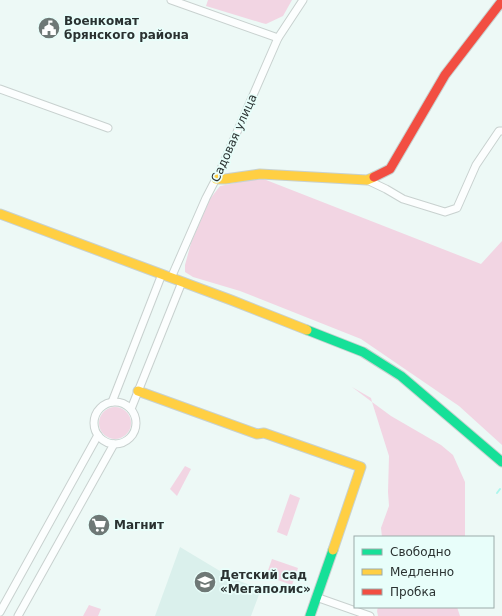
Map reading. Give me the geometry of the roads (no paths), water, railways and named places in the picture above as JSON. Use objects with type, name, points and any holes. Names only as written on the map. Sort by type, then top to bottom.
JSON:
[{"type":"street","points":[[171,0],[278,38]]},
{"type":"street","name":"Садовая улица","points":[[112,402],[166,276],[216,179],[278,38],[303,0]]},
{"type":"street","points":[[367,180],[390,169],[445,75],[502,1]]},
{"type":"street","points":[[0,89],[108,128]]},
{"type":"street","points":[[216,179],[260,174],[367,180],[403,199],[445,212],[457,208],[476,165],[499,131],[502,131]]},
{"type":"street","points":[[0,214],[363,352],[401,376],[502,462]]},
{"type":"street","points":[[131,408],[182,282]]},
{"type":"street","points":[[138,391],[257,434],[264,433],[361,467],[310,616]]},
{"type":"street","points":[[112,402],[122,403],[131,408],[135,416],[136,424],[134,432],[130,438],[122,443],[114,444],[98,435],[94,421],[100,408],[112,402]]},
{"type":"street","points":[[0,612],[98,435]]},
{"type":"street","points":[[18,616],[114,444]]},
{"type":"street","points":[[316,597],[370,616]]},
{"type":"waterway","points":[[497,493],[500,489]]},
{"type":"place","name":"Военкомат брянского района","points":[[49,28]]},
{"type":"place","name":"Магнит","points":[[99,525]]},
{"type":"place","name":"Детский сад «Мегаполис»","points":[[205,582]]}]
